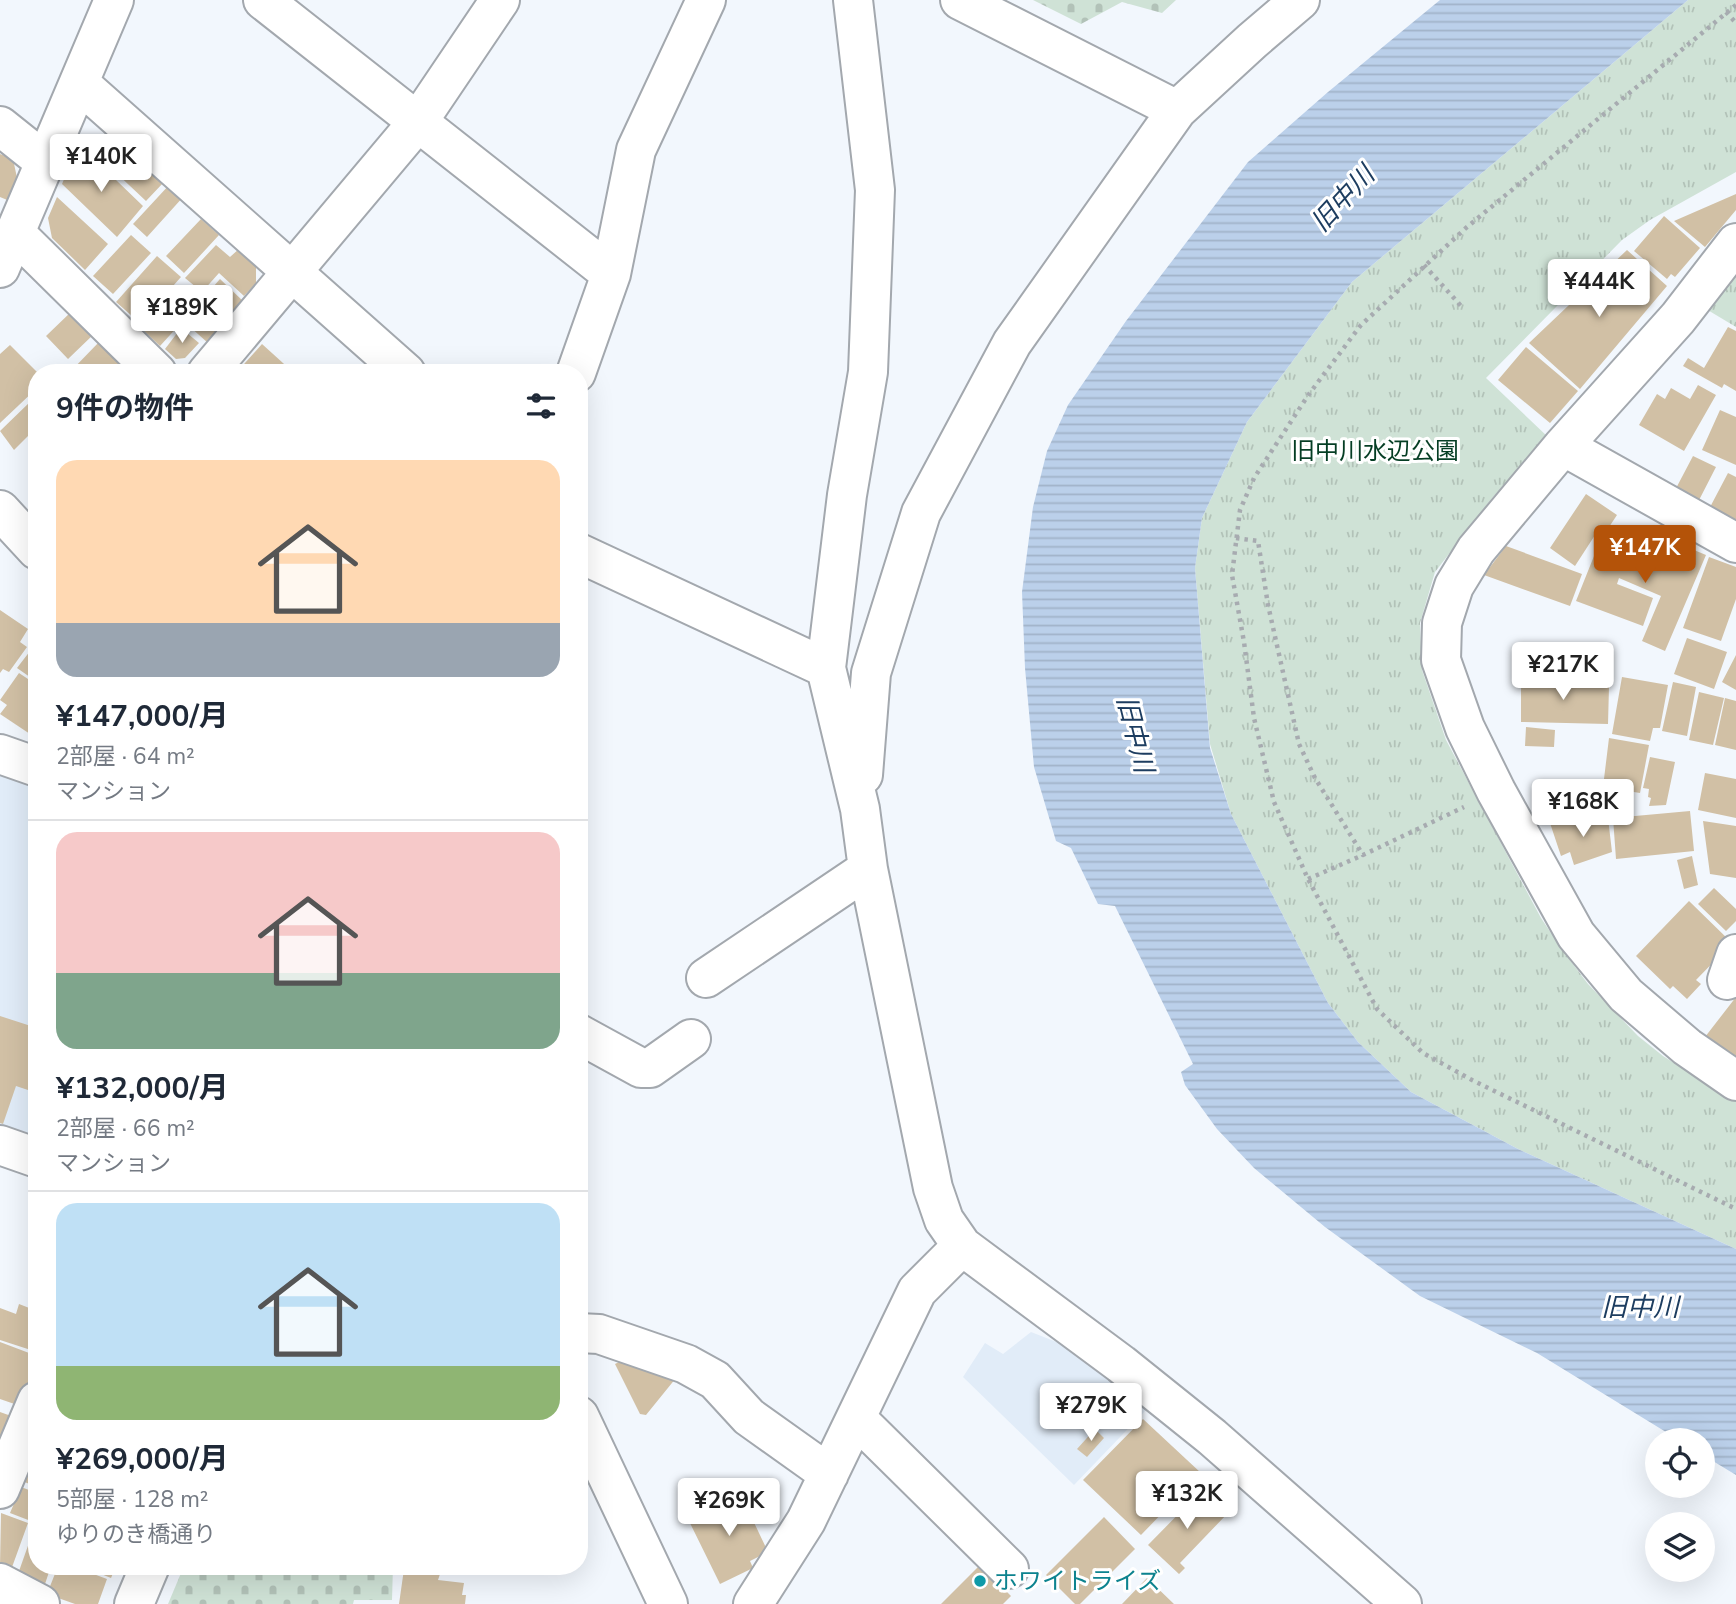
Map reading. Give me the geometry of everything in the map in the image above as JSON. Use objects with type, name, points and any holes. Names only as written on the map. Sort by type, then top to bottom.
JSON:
[{"type":"street","points":[[0,268],[114,0]]},
{"type":"street","points":[[263,0],[611,274]]},
{"type":"street","points":[[215,364],[417,123],[500,0]]},
{"type":"street","points":[[579,364],[611,274],[636,150],[706,0]]},
{"type":"street","points":[[853,0],[875,190],[868,372],[847,495],[826,668],[860,809],[868,869],[933,1188],[944,1220],[962,1247],[1121,1364],[1212,1437],[1402,1604]]},
{"type":"street","points":[[960,0],[1177,110]]},
{"type":"street","points":[[860,809],[871,673],[921,513],[1013,343],[1177,110],[1300,0]]},
{"type":"street","points":[[79,83],[396,364]]},
{"type":"street","points":[[0,126],[45,162]]},
{"type":"street","points":[[15,233],[148,364]]},
{"type":"street","points":[[1736,243],[1678,318],[1563,446],[1476,550],[1454,586],[1442,623],[1441,660],[1465,728],[1496,791],[1576,935],[1626,995],[1687,1047],[1736,1081]]},
{"type":"street","points":[[1563,446],[1736,543]]},
{"type":"street","points":[[0,510],[28,540]]},
{"type":"street","points":[[0,541],[28,564]]},
{"type":"street","points":[[588,557],[826,668]]},
{"type":"street","points":[[0,754],[28,764]]},
{"type":"street","points":[[706,978],[868,869]]},
{"type":"street","points":[[588,1039],[641,1068],[650,1068],[691,1039]]},
{"type":"street","points":[[0,1144],[28,1155]]},
{"type":"street","points":[[753,1604],[806,1521],[918,1291],[962,1247]]},
{"type":"street","points":[[588,1333],[599,1334],[685,1364],[715,1380],[749,1417],[829,1474]]},
{"type":"street","points":[[856,1418],[1009,1569]]},
{"type":"street","points":[[0,1489],[28,1422]]},
{"type":"street","points":[[588,1435],[668,1604]]},
{"type":"street","points":[[134,1604],[146,1575]]},
{"type":"street","points":[[0,1583],[40,1604]]},
{"type":"path","points":[[1726,12],[1736,23]]},
{"type":"path","points":[[1424,265],[1462,307]]},
{"type":"path","points":[[1236,538],[1258,541],[1268,605],[1299,744],[1315,778],[1363,855]]},
{"type":"path","points":[[1308,879],[1496,791]]},
{"type":"shaded area","points":[[0,770],[28,780],[28,1139],[0,1129]]},
{"type":"shaded area","points":[[1031,1332],[1082,1352],[1147,1409],[1074,1485],[963,1377],[985,1343],[1003,1354]]},
{"type":"green space","points":[[1033,0],[1176,0],[1162,13],[1122,2],[1081,24]]},
{"type":"green space","name":"旧中川水辺公園","points":[[1688,0],[1736,0],[1736,172],[1650,220],[1622,240],[1486,378],[1548,437],[1493,497],[1435,572],[1420,623],[1422,670],[1446,740],[1541,918],[1588,984],[1638,1036],[1663,1056],[1736,1102],[1736,1249],[1518,1149],[1411,1092],[1358,1042],[1328,1003],[1231,814],[1210,744],[1195,568],[1202,518],[1247,422],[1352,282]]},
{"type":"green space","points":[[1736,274],[1736,327],[1706,309]]},
{"type":"green space","points":[[180,1575],[393,1575],[392,1600],[354,1600],[353,1604],[168,1604]]},
{"type":"water","name":"旧中川","points":[[1440,0],[1688,0],[1352,282],[1247,422],[1202,518],[1195,568],[1210,748],[1231,814],[1328,1003],[1358,1042],[1411,1092],[1518,1149],[1736,1249],[1736,1475],[1715,1462],[1715,1428],[1659,1428],[1537,1353],[1420,1296],[1325,1227],[1254,1168],[1217,1129],[1185,1085],[1181,1072],[1193,1064],[1115,906],[1098,904],[1071,848],[1056,841],[1034,767],[1025,668],[1022,592],[1033,507],[1047,451],[1068,405],[1126,321],[1248,162]]},
{"type":"building","points":[[114,135],[164,182],[146,201],[96,154]]},
{"type":"building","points":[[76,151],[86,160],[90,155],[143,206],[117,237],[62,184]]},
{"type":"building","points":[[0,154],[13,159],[19,187],[12,202],[0,197]]},
{"type":"building","points":[[170,184],[184,196],[147,237],[133,224]]},
{"type":"building","points":[[1736,194],[1736,210],[1705,247],[1674,221]]},
{"type":"building","points":[[57,197],[108,244],[85,270],[52,238],[48,218]]},
{"type":"building","points":[[1664,216],[1700,248],[1675,277],[1671,274],[1667,279],[1634,251]]},
{"type":"building","points":[[201,219],[219,235],[184,273],[166,256]]},
{"type":"building","points":[[131,235],[151,253],[113,294],[93,276]]},
{"type":"building","points":[[216,245],[230,257],[240,248],[256,261],[256,283],[244,296],[219,273],[202,292],[185,278]]},
{"type":"building","points":[[1627,250],[1667,286],[1580,389],[1529,343]]},
{"type":"building","points":[[157,256],[181,277],[140,323],[116,302]]},
{"type":"building","points":[[220,279],[244,302],[230,316],[206,295]]},
{"type":"building","points":[[189,288],[227,322],[208,343],[170,309]]},
{"type":"building","points":[[161,307],[180,324],[160,346],[142,329]]},
{"type":"building","points":[[72,311],[94,334],[68,359],[46,336]]},
{"type":"building","points":[[1728,327],[1736,331],[1736,391],[1724,384],[1722,388],[1683,366],[1688,358],[1704,368]]},
{"type":"building","points":[[181,328],[199,343],[185,358],[176,359],[165,349]]},
{"type":"building","points":[[100,341],[124,363],[123,364],[78,364]]},
{"type":"building","points":[[262,344],[284,364],[244,364]]},
{"type":"building","points":[[10,345],[29,364],[28,397],[0,423],[0,354]]},
{"type":"building","points":[[1526,347],[1578,391],[1550,423],[1498,380]]},
{"type":"building","points":[[1698,385],[1716,395],[1684,451],[1639,425],[1657,394],[1665,399],[1671,388],[1690,399]]},
{"type":"building","points":[[28,404],[28,436],[14,450],[0,431]]},
{"type":"building","points":[[1720,410],[1736,417],[1736,465],[1702,450]]},
{"type":"building","points":[[1693,456],[1716,467],[1696,506],[1673,494]]},
{"type":"building","points":[[1728,473],[1736,477],[1736,526],[1708,511]]},
{"type":"building","points":[[1586,494],[1617,515],[1603,536],[1597,532],[1575,566],[1550,548]]},
{"type":"building","points":[[1646,530],[1706,555],[1665,651],[1642,641],[1661,596],[1619,578],[1617,584],[1653,598],[1643,626],[1576,601],[1594,556],[1624,567],[1634,543],[1639,545]]},
{"type":"building","points":[[1506,546],[1582,574],[1570,606],[1484,575]]},
{"type":"building","points":[[1709,557],[1736,567],[1736,599],[1721,641],[1683,628]]},
{"type":"building","points":[[0,610],[28,629],[20,642],[27,647],[9,672],[3,669],[0,673]]},
{"type":"building","points":[[1687,638],[1727,652],[1714,689],[1674,674]]},
{"type":"building","points":[[28,654],[28,676],[17,668]]},
{"type":"building","points":[[1736,655],[1736,690],[1722,682]]},
{"type":"building","points":[[19,673],[28,679],[28,733],[0,714],[7,705],[0,700]]},
{"type":"building","points":[[1622,677],[1668,685],[1660,728],[1653,728],[1650,741],[1612,734]]},
{"type":"building","points":[[1521,678],[1574,679],[1574,686],[1609,687],[1608,724],[1521,722]]},
{"type":"building","points":[[1673,682],[1696,687],[1687,736],[1662,731]]},
{"type":"building","points":[[1699,692],[1724,698],[1713,745],[1689,740]]},
{"type":"building","points":[[1725,698],[1736,701],[1736,750],[1715,745]]},
{"type":"building","points":[[1526,727],[1555,730],[1554,747],[1525,746]]},
{"type":"building","points":[[1609,738],[1649,745],[1640,793],[1603,787]]},
{"type":"building","points":[[1650,757],[1675,762],[1666,805],[1649,806],[1649,789],[1643,788]]},
{"type":"building","points":[[1705,773],[1736,779],[1736,818],[1698,810]]},
{"type":"building","points":[[1690,811],[1694,851],[1616,859],[1613,818]]},
{"type":"building","points":[[1608,818],[1612,852],[1574,865],[1570,852],[1561,856],[1550,823]]},
{"type":"building","points":[[1703,821],[1736,826],[1736,878],[1710,874]]},
{"type":"building","points":[[1692,856],[1698,885],[1684,889],[1677,860]]},
{"type":"building","points":[[1714,888],[1736,909],[1736,921],[1726,931],[1698,904]]},
{"type":"building","points":[[1689,901],[1732,943],[1696,980],[1701,984],[1687,999],[1673,986],[1670,989],[1636,956]]},
{"type":"building","points":[[1736,997],[1736,1061],[1705,1037]]},
{"type":"building","points":[[0,1016],[28,1025],[28,1090],[16,1086],[3,1124],[0,1123]]},
{"type":"building","points":[[19,1304],[28,1308],[28,1349],[0,1340],[0,1308],[16,1314]]},
{"type":"building","points":[[0,1342],[28,1353],[28,1403],[26,1408],[0,1399]]},
{"type":"building","points":[[623,1360],[676,1378],[646,1415],[640,1414],[615,1364]]},
{"type":"building","points":[[0,1412],[14,1417],[0,1451]]},
{"type":"building","points":[[1143,1419],[1201,1473],[1141,1535],[1083,1480]]},
{"type":"building","points":[[1095,1429],[1104,1438],[1087,1457],[1077,1449]]},
{"type":"building","points":[[28,1468],[28,1483],[22,1481]]},
{"type":"building","points":[[21,1487],[28,1490],[28,1520],[10,1513]]},
{"type":"building","points":[[1202,1490],[1227,1514],[1180,1563],[1185,1568],[1179,1574],[1148,1545]]},
{"type":"building","points":[[740,1493],[768,1552],[750,1561],[753,1568],[720,1584],[688,1519]]},
{"type":"building","points":[[1,1513],[28,1523],[11,1570],[0,1566]]},
{"type":"building","points":[[1104,1517],[1135,1549],[1080,1604],[1075,1604],[1046,1575]]},
{"type":"building","points":[[28,1546],[28,1575],[48,1575],[45,1584],[18,1574]]},
{"type":"building","name":"ホワイトライズ","points":[[980,1565],[1011,1596],[1003,1604],[941,1604]]},
{"type":"building","points":[[54,1575],[96,1575],[107,1579],[98,1604],[75,1604],[47,1594]]},
{"type":"building","points":[[403,1575],[440,1575],[438,1580],[464,1583],[462,1595],[466,1595],[465,1604],[399,1604]]},
{"type":"building","points":[[1147,1578],[1174,1604],[1122,1604]]},
{"type":"place","name":"ホワイトライズ","points":[[980,1581]]}]
